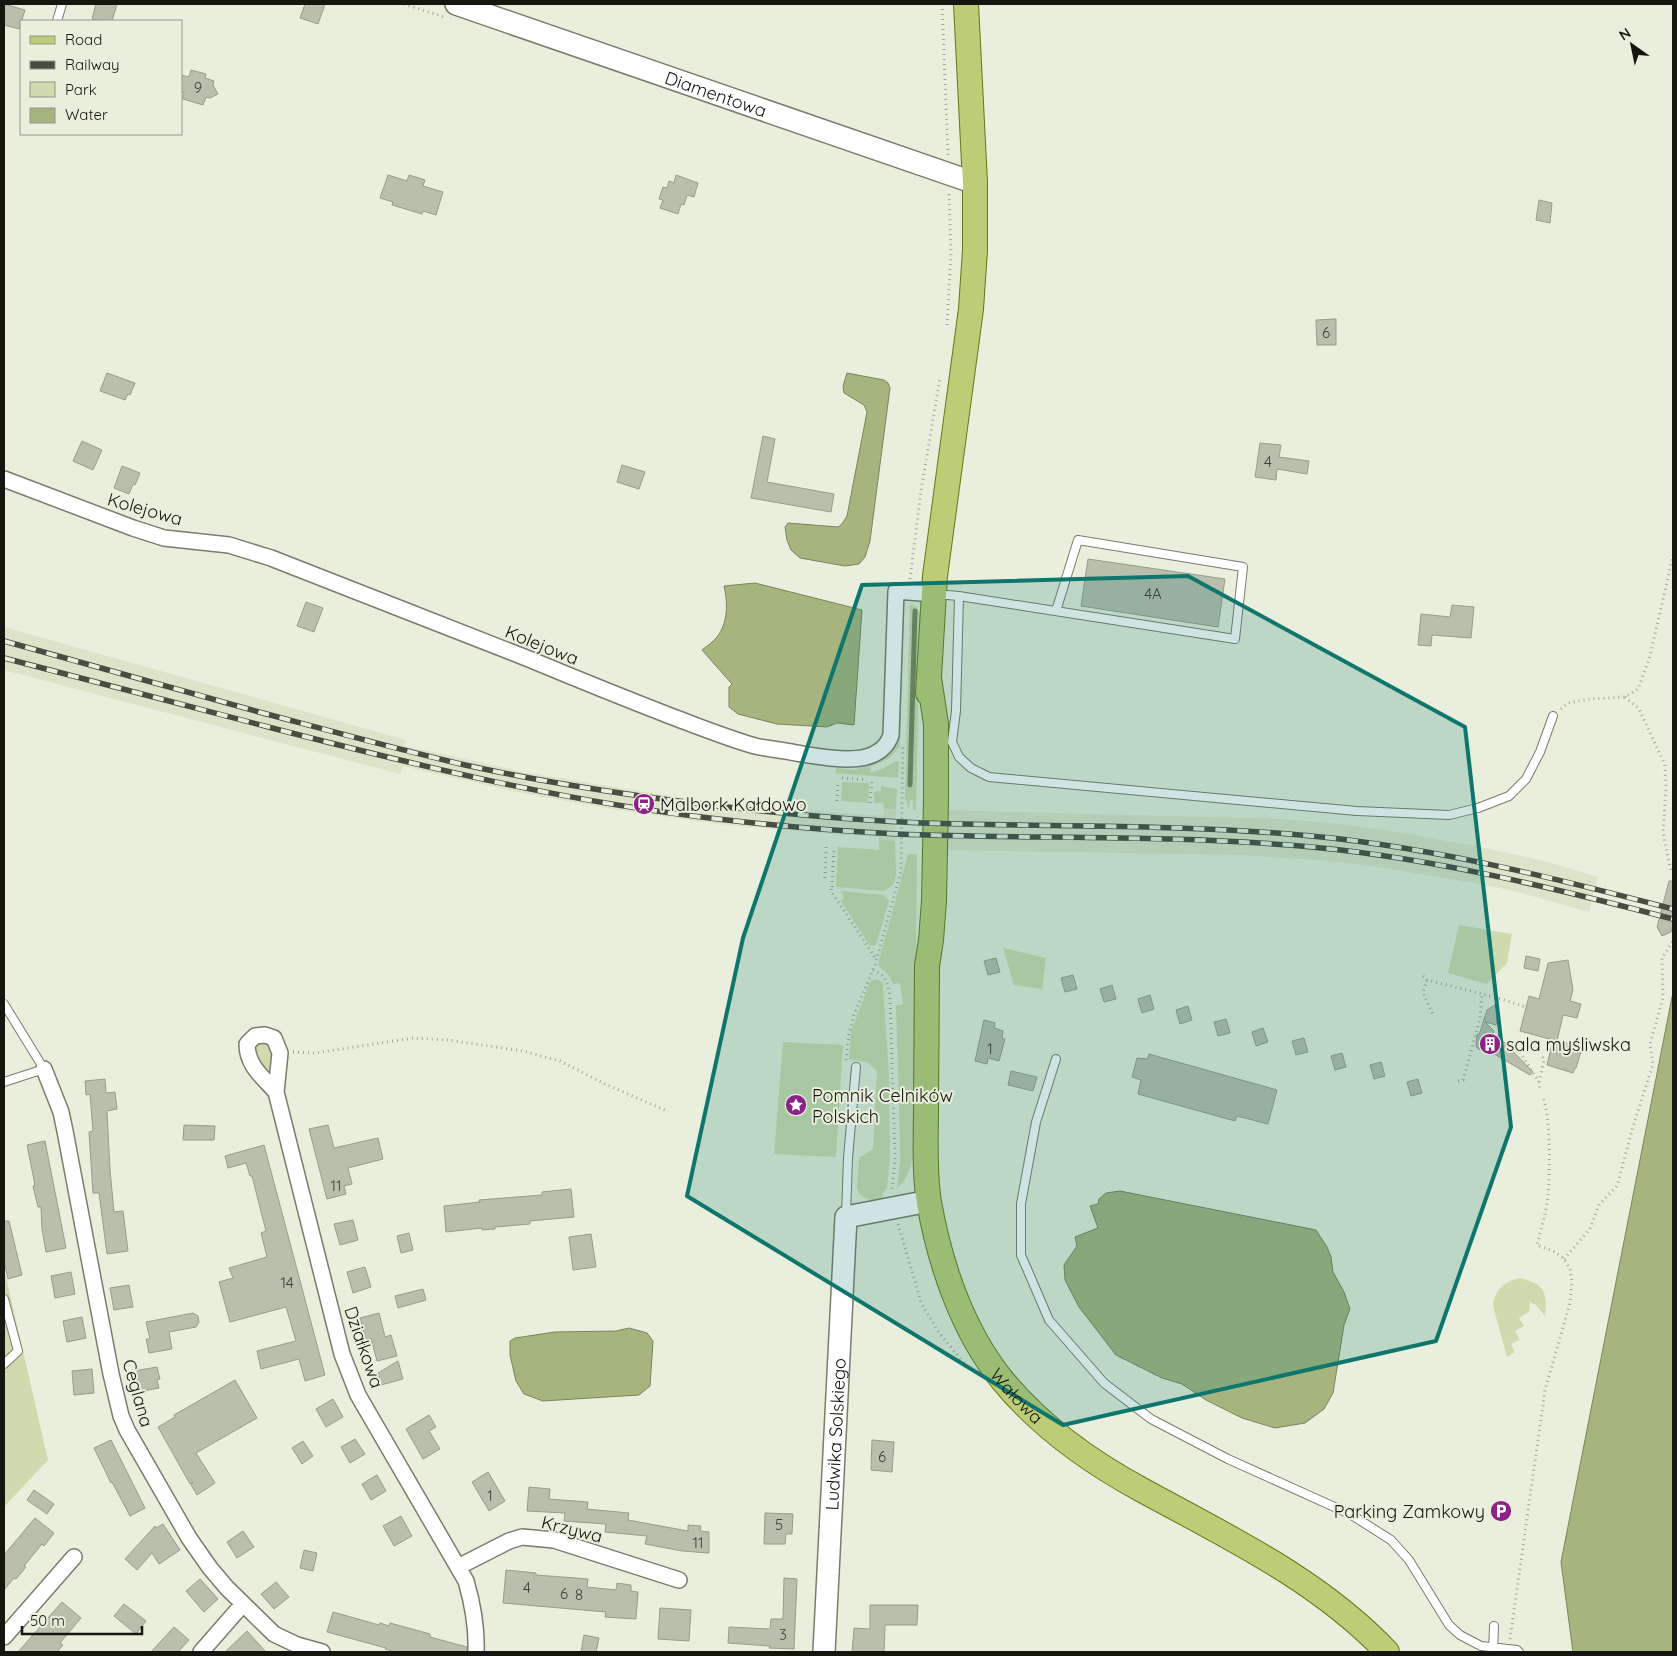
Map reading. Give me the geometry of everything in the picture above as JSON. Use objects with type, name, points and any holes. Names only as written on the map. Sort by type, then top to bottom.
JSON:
[{"type":"main road","name":"Wałowa","points":[[966,4],[975,183],[976,250],[971,309],[933,594],[930,678],[923,733],[921,919],[927,966],[926,1145],[929,1201],[940,1252],[960,1307],[991,1364],[1003,1381],[1026,1406],[1065,1441],[1108,1472],[1246,1547],[1303,1581],[1346,1612],[1387,1652]]},
{"type":"street","name":"Diamentowa","points":[[456,4],[975,183]]},
{"type":"street","name":"Kolejowa","points":[[4,479],[164,538],[229,545],[272,558],[602,690],[756,746],[824,757],[855,759],[864,757],[882,749],[889,742],[891,735],[896,591],[908,591]]},
{"type":"street","points":[[908,591],[933,594]]},
{"type":"street","name":"Działkowa","points":[[276,1092],[250,1063],[247,1054],[247,1044],[255,1036],[265,1035],[274,1038],[280,1053],[276,1092],[342,1354],[358,1395],[466,1581],[473,1605],[477,1632],[476,1652]]},
{"type":"street","name":"Ceglana","points":[[44,1069],[61,1112],[111,1374],[121,1416],[134,1446],[189,1538],[210,1568],[274,1634],[297,1645],[322,1652]]},
{"type":"street","points":[[846,1217],[929,1201]]},
{"type":"street","name":"Ludwika Solskiego","points":[[824,1652],[846,1217]]},
{"type":"street","name":"Krzywa","points":[[458,1567],[509,1541],[522,1537],[554,1540],[679,1580]]},
{"type":"street","points":[[4,1637],[74,1558]]},
{"type":"street","points":[[201,1652],[243,1604]]},
{"type":"lane","points":[[57,20],[62,4]]},
{"type":"lane","points":[[933,594],[959,596],[1235,640],[1243,568],[1078,540],[1056,611]]},
{"type":"lane","points":[[959,596],[956,711],[952,742],[959,756],[971,768],[988,777],[1357,810],[1449,815],[1478,808],[1509,796],[1526,779],[1540,752],[1553,716]]},
{"type":"lane","points":[[4,1004],[44,1069],[4,1082]]},
{"type":"lane","points":[[1056,1059],[1036,1122],[1021,1204],[1021,1255],[1049,1320],[1104,1383],[1151,1419],[1228,1459],[1350,1514],[1391,1540],[1409,1560],[1449,1625],[1470,1642],[1494,1650],[1509,1649],[1519,1652]]},
{"type":"lane","points":[[846,1217],[848,1158],[856,1067]]},
{"type":"lane","points":[[4,1300],[18,1351],[4,1364]]},
{"type":"lane","points":[[1494,1626],[1494,1650]]},
{"type":"path","points":[[942,4],[949,162]]},
{"type":"path","points":[[947,326],[951,254],[948,187]]},
{"type":"path","points":[[908,591],[921,490],[941,374]]},
{"type":"path","points":[[1568,703],[1590,699],[1625,697],[1638,688],[1650,656],[1673,556]]},
{"type":"path","points":[[1625,697],[1639,709],[1665,765],[1666,789],[1663,832],[1673,874]]},
{"type":"path","points":[[892,1191],[895,1160],[890,996],[885,978],[873,970],[902,866],[903,809],[901,796],[903,740]]},
{"type":"path","points":[[842,778],[867,780]]},
{"type":"path","points":[[870,803],[872,780]]},
{"type":"path","points":[[836,800],[838,782]]},
{"type":"path","points":[[825,878],[826,846]]},
{"type":"path","points":[[834,849],[831,891],[876,959]]},
{"type":"path","points":[[1564,1259],[1590,1229],[1599,1204],[1618,1186],[1633,1127],[1653,1064],[1650,1044],[1663,998],[1662,958],[1673,941]]},
{"type":"path","points":[[1423,976],[1427,980],[1526,1007]]},
{"type":"path","points":[[1427,980],[1423,994],[1434,1017]]},
{"type":"path","points":[[1458,1081],[1463,1080],[1480,1018],[1482,994]]},
{"type":"path","points":[[280,1053],[314,1053],[413,1038],[448,1040],[523,1050],[560,1061],[605,1084],[667,1111]]},
{"type":"path","points":[[1520,1052],[1539,1082]]},
{"type":"path","points":[[1540,1089],[1539,1082],[1544,1060],[1542,1056]]},
{"type":"path","points":[[1509,1649],[1544,1390],[1570,1302],[1572,1281],[1570,1270],[1564,1259],[1554,1252],[1537,1246],[1548,1198],[1549,1140],[1546,1104],[1543,1096]]},
{"type":"path","points":[[1076,1241],[1103,1231],[1094,1206]]},
{"type":"path","points":[[1218,1211],[1218,1213],[1273,1225],[1274,1222]]},
{"type":"highlighted area","points":[[1188,576],[1465,727],[1511,1127],[1436,1341],[1063,1425],[687,1196],[743,938],[862,585]]},
{"type":"shaded area","points":[[4,627],[406,740],[405,746],[524,772],[669,796],[767,808],[883,816],[884,809],[896,809],[895,841],[879,839],[879,837],[718,824],[618,810],[517,792],[403,766],[400,774],[4,670]]},
{"type":"shaded area","points":[[943,810],[1281,819],[1330,823],[1476,846],[1548,862],[1598,877],[1589,912],[1514,891],[1469,882],[1330,861],[1242,855],[943,850]]},
{"type":"green space","points":[[910,604],[917,607],[920,614],[916,810],[913,810],[913,800],[910,800],[909,810],[905,797]]},
{"type":"green space","points":[[904,605],[900,746],[888,759],[870,767],[871,773],[896,761],[899,762],[898,778],[835,773],[836,768],[856,770],[865,765],[865,761],[883,754],[900,609]]},
{"type":"green space","points":[[842,782],[869,783],[868,803],[841,801]]},
{"type":"green space","points":[[881,786],[897,789],[896,809],[884,809],[883,803],[874,803],[874,792],[881,791]]},
{"type":"green space","points":[[879,839],[895,841],[896,874],[894,884],[884,891],[836,887],[838,847],[879,850]]},
{"type":"green space","points":[[908,854],[917,854],[914,1148],[909,1170],[897,1189],[900,1141],[896,1006],[903,1004],[900,983],[893,984],[890,977],[878,964]]},
{"type":"green space","points":[[841,891],[884,895],[889,901],[876,945],[870,946],[841,901],[844,898]]},
{"type":"green space","points":[[1459,925],[1512,934],[1507,963],[1487,984],[1448,973]]},
{"type":"green space","points":[[1003,948],[1046,958],[1042,989],[1014,985]]},
{"type":"green space","points":[[877,979],[883,983],[889,1073],[890,1159],[887,1188],[882,1194],[883,1199],[875,1200],[867,1199],[861,1195],[857,1188],[859,1158],[873,1149],[877,1071],[867,1062],[849,1059],[851,1032],[869,984]]},
{"type":"green space","points":[[256,1042],[273,1042],[271,1075],[253,1056],[253,1047]]},
{"type":"green space","points":[[783,1042],[843,1045],[836,1157],[774,1154]]},
{"type":"green space","points":[[4,1268],[48,1460],[4,1507]]},
{"type":"green space","points":[[1519,1278],[1534,1283],[1542,1290],[1546,1301],[1545,1316],[1536,1305],[1530,1302],[1529,1312],[1519,1318],[1524,1326],[1515,1331],[1520,1340],[1511,1344],[1515,1352],[1507,1357],[1493,1306],[1496,1295],[1501,1287]]},
{"type":"water","points":[[847,373],[884,380],[890,388],[870,541],[865,557],[859,564],[845,566],[800,558],[791,550],[785,527],[788,523],[838,527],[847,516],[867,412],[864,405],[844,393],[843,386]]},
{"type":"water","points":[[755,583],[862,610],[854,725],[837,723],[827,727],[777,724],[738,714],[729,707],[729,687],[732,684],[702,650],[715,639],[723,626],[726,606],[724,586]]},
{"type":"water","points":[[1673,992],[1673,1652],[1573,1652],[1561,1562]]},
{"type":"water","points":[[1120,1191],[1316,1230],[1327,1247],[1331,1257],[1333,1272],[1344,1292],[1350,1309],[1344,1325],[1333,1393],[1324,1409],[1305,1423],[1275,1428],[1242,1418],[1206,1400],[1182,1384],[1162,1378],[1116,1355],[1079,1307],[1065,1280],[1064,1265],[1077,1246],[1075,1237],[1098,1228],[1090,1206],[1098,1204],[1099,1199],[1106,1193]]},
{"type":"water","points":[[629,1328],[647,1333],[653,1341],[650,1386],[639,1395],[543,1401],[524,1394],[516,1381],[510,1355],[510,1341],[515,1338],[555,1332],[616,1331]]},
{"type":"building","points":[[4,4],[25,10],[22,20],[20,20],[19,29],[4,25]]},
{"type":"building","points":[[96,4],[117,4],[112,20],[92,19]]},
{"type":"building","points":[[305,4],[325,4],[318,24],[300,18]]},
{"type":"building","points":[[191,70],[206,74],[205,78],[214,81],[213,85],[218,94],[210,98],[206,97],[203,105],[183,99],[182,75],[189,77]]},
{"type":"building","points":[[388,175],[407,181],[409,175],[416,177],[425,180],[423,186],[443,192],[436,215],[423,211],[422,214],[392,205],[393,202],[380,198]]},
{"type":"building","points":[[676,175],[698,183],[694,197],[687,195],[684,205],[681,204],[678,214],[660,208],[663,200],[659,199],[663,187],[667,188],[669,181],[674,183]]},
{"type":"building","points":[[1539,200],[1552,203],[1550,223],[1536,220]]},
{"type":"building","points":[[1336,319],[1336,345],[1317,345],[1316,320]]},
{"type":"building","points":[[107,373],[135,383],[130,395],[128,394],[125,400],[100,391]]},
{"type":"building","points":[[763,436],[775,439],[767,482],[834,494],[831,512],[751,498]]},
{"type":"building","points":[[82,441],[102,450],[93,470],[73,461]]},
{"type":"building","points":[[1260,443],[1281,445],[1279,457],[1309,461],[1307,474],[1277,469],[1276,480],[1255,477]]},
{"type":"building","points":[[622,465],[645,472],[639,489],[617,482]]},
{"type":"building","points":[[122,466],[140,473],[129,494],[114,488]]},
{"type":"building","points":[[1088,559],[1225,579],[1218,627],[1081,606]]},
{"type":"building","points":[[306,602],[323,608],[314,632],[297,626]]},
{"type":"building","points":[[1452,605],[1474,607],[1471,638],[1432,635],[1431,646],[1418,645],[1421,614],[1450,617]]},
{"type":"building","points":[[1669,881],[1673,881],[1673,926],[1671,932],[1662,936],[1657,927]]},
{"type":"building","points":[[1526,956],[1540,959],[1538,971],[1524,968]]},
{"type":"building","points":[[996,958],[1000,972],[988,975],[984,961]]},
{"type":"building","points":[[1568,960],[1573,990],[1570,1001],[1581,1004],[1577,1018],[1563,1015],[1557,1040],[1582,1048],[1573,1073],[1547,1065],[1553,1040],[1520,1031],[1529,996],[1539,999],[1548,963]]},
{"type":"building","points":[[1073,975],[1077,989],[1065,992],[1061,978]]},
{"type":"building","points":[[1112,985],[1116,999],[1104,1002],[1100,989]]},
{"type":"building","points":[[1150,995],[1154,1009],[1142,1013],[1138,999]]},
{"type":"building","points":[[1495,1005],[1499,1013],[1496,1025],[1485,1022],[1494,1031],[1493,1034],[1498,1036],[1533,1072],[1530,1075],[1496,1055],[1478,1049],[1476,1046],[1477,1034],[1479,1035],[1487,1010]]},
{"type":"building","points":[[1188,1006],[1192,1020],[1180,1024],[1176,1010]]},
{"type":"building","points":[[1226,1019],[1230,1033],[1218,1036],[1214,1022]]},
{"type":"building","points":[[984,1020],[995,1023],[994,1028],[1003,1031],[1002,1038],[1005,1039],[999,1061],[988,1058],[987,1064],[975,1061]]},
{"type":"building","points":[[1263,1028],[1268,1042],[1256,1046],[1252,1032]]},
{"type":"building","points":[[1304,1038],[1308,1052],[1296,1055],[1292,1041]]},
{"type":"building","points":[[1342,1053],[1346,1067],[1335,1070],[1331,1056]]},
{"type":"building","points":[[1149,1054],[1277,1090],[1268,1124],[1237,1116],[1235,1121],[1138,1094],[1141,1080],[1132,1077],[1137,1058],[1148,1059]]},
{"type":"building","points":[[1381,1062],[1385,1076],[1374,1079],[1370,1065]]},
{"type":"building","points":[[1011,1071],[1037,1077],[1033,1091],[1008,1085]]},
{"type":"building","points":[[105,1079],[106,1093],[115,1092],[117,1109],[107,1111],[114,1212],[123,1211],[128,1251],[107,1254],[99,1193],[93,1193],[89,1132],[93,1131],[90,1094],[86,1095],[85,1081]]},
{"type":"building","points":[[1418,1079],[1422,1093],[1411,1096],[1407,1082]]},
{"type":"building","points":[[184,1125],[215,1126],[214,1140],[183,1140]]},
{"type":"building","points":[[328,1125],[334,1148],[378,1138],[383,1159],[348,1168],[352,1184],[344,1186],[346,1194],[327,1199],[309,1129]]},
{"type":"building","points":[[45,1141],[66,1248],[46,1252],[41,1207],[38,1207],[33,1186],[35,1185],[27,1145]]},
{"type":"building","points":[[264,1145],[325,1375],[305,1381],[299,1359],[261,1369],[257,1351],[296,1341],[286,1307],[230,1322],[219,1282],[233,1278],[229,1268],[267,1257],[261,1233],[266,1231],[252,1176],[250,1176],[246,1163],[228,1168],[225,1156]]},
{"type":"building","points":[[571,1189],[574,1217],[530,1221],[530,1224],[495,1227],[495,1229],[482,1230],[482,1228],[446,1232],[444,1206],[480,1202],[479,1200],[542,1195],[542,1192]]},
{"type":"building","points":[[353,1220],[358,1240],[340,1245],[334,1224]]},
{"type":"building","points":[[4,1221],[9,1221],[22,1275],[8,1279],[4,1261]]},
{"type":"building","points":[[409,1233],[413,1250],[401,1253],[397,1236]]},
{"type":"building","points":[[591,1234],[596,1267],[573,1270],[569,1237]]},
{"type":"building","points":[[365,1267],[371,1287],[353,1293],[347,1272]]},
{"type":"building","points":[[71,1272],[75,1294],[55,1298],[51,1276]]},
{"type":"building","points":[[129,1285],[133,1307],[114,1310],[110,1288]]},
{"type":"building","points":[[423,1289],[426,1300],[398,1308],[395,1296]]},
{"type":"building","points":[[193,1313],[198,1316],[199,1322],[196,1327],[169,1332],[172,1349],[149,1353],[146,1339],[150,1339],[146,1322]]},
{"type":"building","points":[[379,1313],[385,1337],[391,1335],[397,1356],[377,1361],[371,1338],[366,1339],[360,1318]]},
{"type":"building","points":[[82,1317],[86,1338],[67,1342],[63,1321]]},
{"type":"building","points":[[398,1361],[403,1379],[381,1385],[378,1373]]},
{"type":"building","points":[[157,1367],[160,1379],[157,1380],[159,1388],[138,1392],[134,1371]]},
{"type":"building","points":[[92,1369],[94,1393],[74,1395],[72,1371]]},
{"type":"building","points":[[235,1380],[257,1418],[196,1453],[215,1483],[197,1495],[191,1485],[193,1482],[190,1484],[158,1427],[175,1417],[174,1415]]},
{"type":"building","points":[[333,1399],[343,1417],[326,1427],[316,1409]]},
{"type":"building","points":[[429,1415],[436,1427],[429,1431],[440,1449],[423,1459],[406,1429]]},
{"type":"building","points":[[355,1439],[365,1454],[350,1463],[341,1447]]},
{"type":"building","points":[[111,1440],[145,1508],[130,1516],[94,1448]]},
{"type":"building","points":[[872,1440],[894,1442],[892,1472],[871,1470]]},
{"type":"building","points":[[303,1441],[313,1456],[302,1464],[292,1448]]},
{"type":"building","points":[[488,1472],[505,1501],[489,1511],[472,1482]]},
{"type":"building","points":[[377,1475],[386,1491],[371,1500],[362,1484]]},
{"type":"building","points":[[529,1487],[550,1489],[549,1499],[588,1502],[587,1509],[629,1513],[628,1520],[688,1531],[688,1525],[701,1526],[700,1531],[709,1532],[709,1553],[682,1551],[645,1544],[647,1536],[605,1532],[606,1524],[564,1521],[565,1513],[527,1511]]},
{"type":"building","points":[[34,1490],[54,1504],[47,1514],[27,1500]]},
{"type":"building","points":[[765,1513],[793,1514],[792,1534],[786,1534],[785,1544],[764,1544]]},
{"type":"building","points":[[401,1516],[412,1536],[394,1546],[383,1526]]},
{"type":"building","points":[[35,1518],[54,1533],[44,1546],[42,1544],[16,1579],[14,1578],[4,1590],[4,1555]]},
{"type":"building","points":[[163,1524],[180,1550],[159,1564],[152,1553],[137,1570],[125,1559],[155,1526],[156,1528]]},
{"type":"building","points":[[243,1531],[254,1547],[237,1558],[227,1542]]},
{"type":"building","points":[[304,1550],[317,1553],[313,1571],[300,1568]]},
{"type":"building","points":[[506,1570],[536,1573],[536,1575],[588,1579],[587,1587],[616,1590],[617,1583],[631,1585],[631,1591],[638,1592],[636,1619],[605,1617],[606,1612],[503,1603]]},
{"type":"building","points":[[784,1578],[797,1579],[794,1649],[728,1643],[729,1627],[770,1629],[771,1619],[783,1619]]},
{"type":"building","points":[[200,1579],[218,1599],[204,1612],[186,1591]]},
{"type":"building","points":[[276,1582],[289,1597],[274,1609],[261,1594]]},
{"type":"building","points":[[62,1602],[81,1618],[60,1643],[63,1645],[57,1652],[18,1652]]},
{"type":"building","points":[[124,1604],[146,1621],[136,1634],[114,1616]]},
{"type":"building","points":[[870,1605],[918,1605],[917,1625],[885,1625],[884,1652],[852,1652],[854,1628],[870,1629]]},
{"type":"building","points":[[660,1608],[691,1610],[689,1641],[658,1639]]},
{"type":"building","points":[[333,1612],[379,1625],[380,1623],[389,1626],[390,1623],[430,1634],[430,1637],[467,1647],[467,1652],[396,1652],[327,1632]]},
{"type":"building","points":[[174,1627],[189,1640],[178,1652],[151,1652]]},
{"type":"building","points":[[247,1631],[266,1652],[225,1652]]},
{"type":"building","points":[[584,1635],[599,1638],[596,1652],[581,1652]]},
{"type":"waterway","points":[[910,785],[915,611]]},
{"type":"railway","points":[[4,641],[259,712],[465,765],[528,778],[654,798],[743,809],[871,820],[922,823],[1197,829],[1289,834],[1338,839],[1435,853],[1530,873],[1673,909]]},
{"type":"railway","points":[[4,658],[441,770],[551,793],[662,812],[785,826],[897,834],[1142,838],[1240,842],[1338,850],[1386,856],[1482,873],[1673,919]]},
{"type":"place","name":"Malbork Kałdowo","points":[[644,804]]},
{"type":"place","name":"sala myśliwska","points":[[1490,1044]]},
{"type":"place","name":"Pomnik Celników Polskich","points":[[796,1105]]},
{"type":"place","name":"Parking Zamkowy","points":[[1501,1511]]}]
